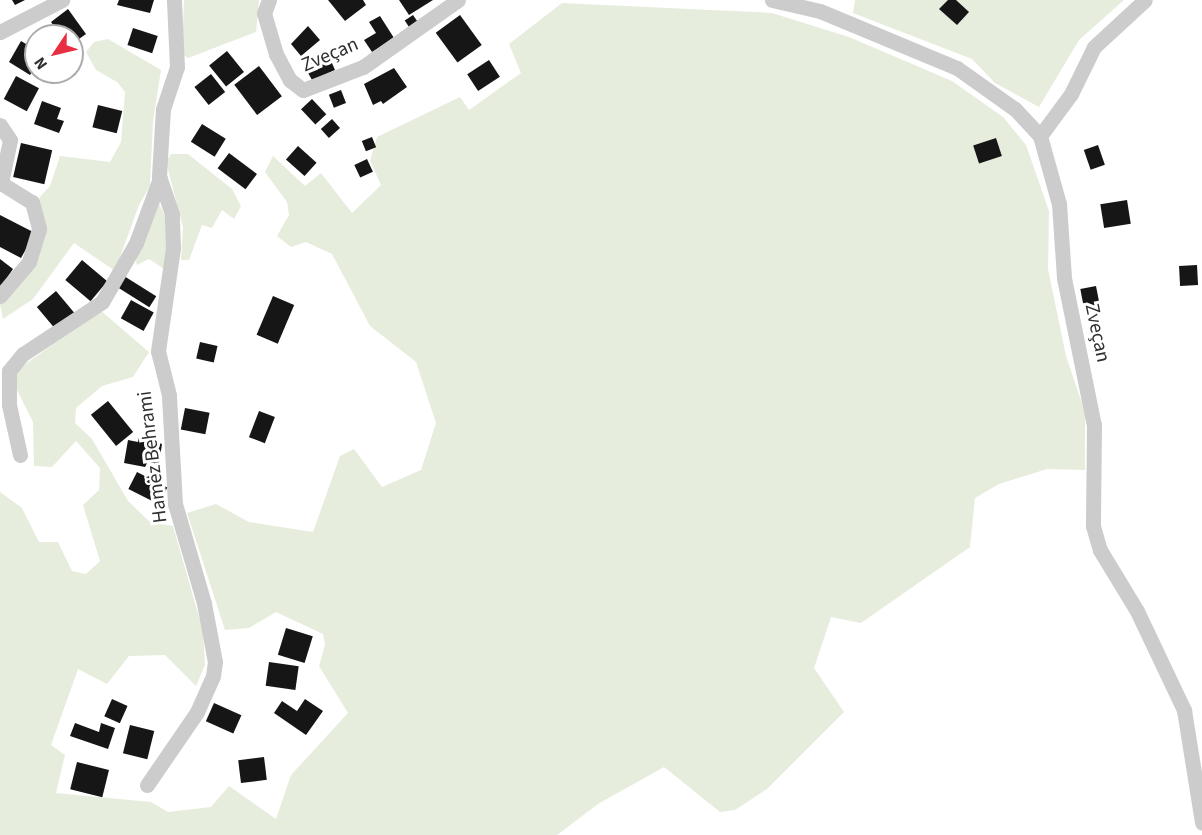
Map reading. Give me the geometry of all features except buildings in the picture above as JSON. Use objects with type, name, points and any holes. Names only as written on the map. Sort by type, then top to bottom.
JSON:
[{"type":"street","points":[[0,32],[62,0]]},
{"type":"street","name":"Hamëz Behrami","points":[[20,455],[9,405],[9,371],[23,354],[102,302],[135,243],[159,178],[163,109],[177,67],[174,0]]},
{"type":"street","name":"Zveçan","points":[[269,0],[264,14],[276,54],[290,80],[303,90],[363,67],[458,0]]},
{"type":"street","name":"Zveçan","points":[[772,0],[820,11],[957,68],[1015,109],[1040,136],[1059,204],[1064,278],[1094,425],[1093,526],[1100,550],[1137,611],[1184,710],[1202,823]]},
{"type":"street","points":[[1040,136],[1062,109],[1094,47],[1145,0]]},
{"type":"street","points":[[0,125],[10,140],[1,183],[32,202],[39,229],[29,262],[0,296]]},
{"type":"street","name":"Hamëz Behrami","points":[[147,785],[197,712],[213,676],[215,662],[204,603],[176,504],[169,395],[158,351],[173,248],[172,214],[159,178]]},
{"type":"green space","points":[[184,0],[259,0],[256,32],[188,58],[182,54]]},
{"type":"green space","points":[[855,0],[1124,0],[1079,40],[1039,107],[995,83],[972,59],[853,13]]},
{"type":"green space","points":[[562,3],[772,13],[849,37],[952,81],[1003,117],[1026,145],[1049,211],[1048,269],[1066,356],[1085,412],[1085,470],[1047,469],[999,484],[975,498],[970,547],[861,623],[831,617],[814,668],[844,712],[767,789],[735,810],[720,812],[664,767],[598,804],[557,835],[0,835],[0,492],[22,508],[39,542],[58,542],[72,571],[86,574],[100,561],[83,505],[99,490],[100,468],[76,441],[52,467],[34,466],[33,422],[15,386],[16,371],[100,310],[149,352],[133,377],[102,386],[76,408],[75,423],[92,439],[128,501],[150,522],[173,526],[203,631],[205,665],[196,686],[165,655],[129,656],[107,684],[78,669],[51,745],[65,755],[56,793],[151,802],[168,812],[211,807],[229,786],[276,819],[291,775],[348,713],[319,666],[325,645],[323,634],[276,612],[249,628],[225,630],[187,513],[216,504],[249,522],[313,532],[340,456],[354,449],[382,487],[421,470],[436,423],[416,362],[370,326],[332,254],[306,242],[291,247],[277,236],[289,215],[287,202],[265,172],[273,156],[305,186],[321,173],[352,213],[381,185],[370,161],[377,137],[460,97],[469,110],[521,73],[509,44]]},
{"type":"green space","points":[[108,39],[161,70],[153,121],[150,186],[139,205],[115,271],[74,243],[33,299],[3,319],[0,304],[34,265],[43,217],[39,198],[50,186],[60,156],[110,162],[121,142],[125,92],[117,82],[96,70],[86,52],[94,42]]},
{"type":"green space","points":[[171,154],[188,154],[232,189],[241,206],[234,219],[222,210],[212,228],[202,225],[189,260],[181,260],[183,227],[166,162]]},
{"type":"green space","points":[[159,203],[167,221],[166,270],[149,259],[137,265],[134,256]]}]
